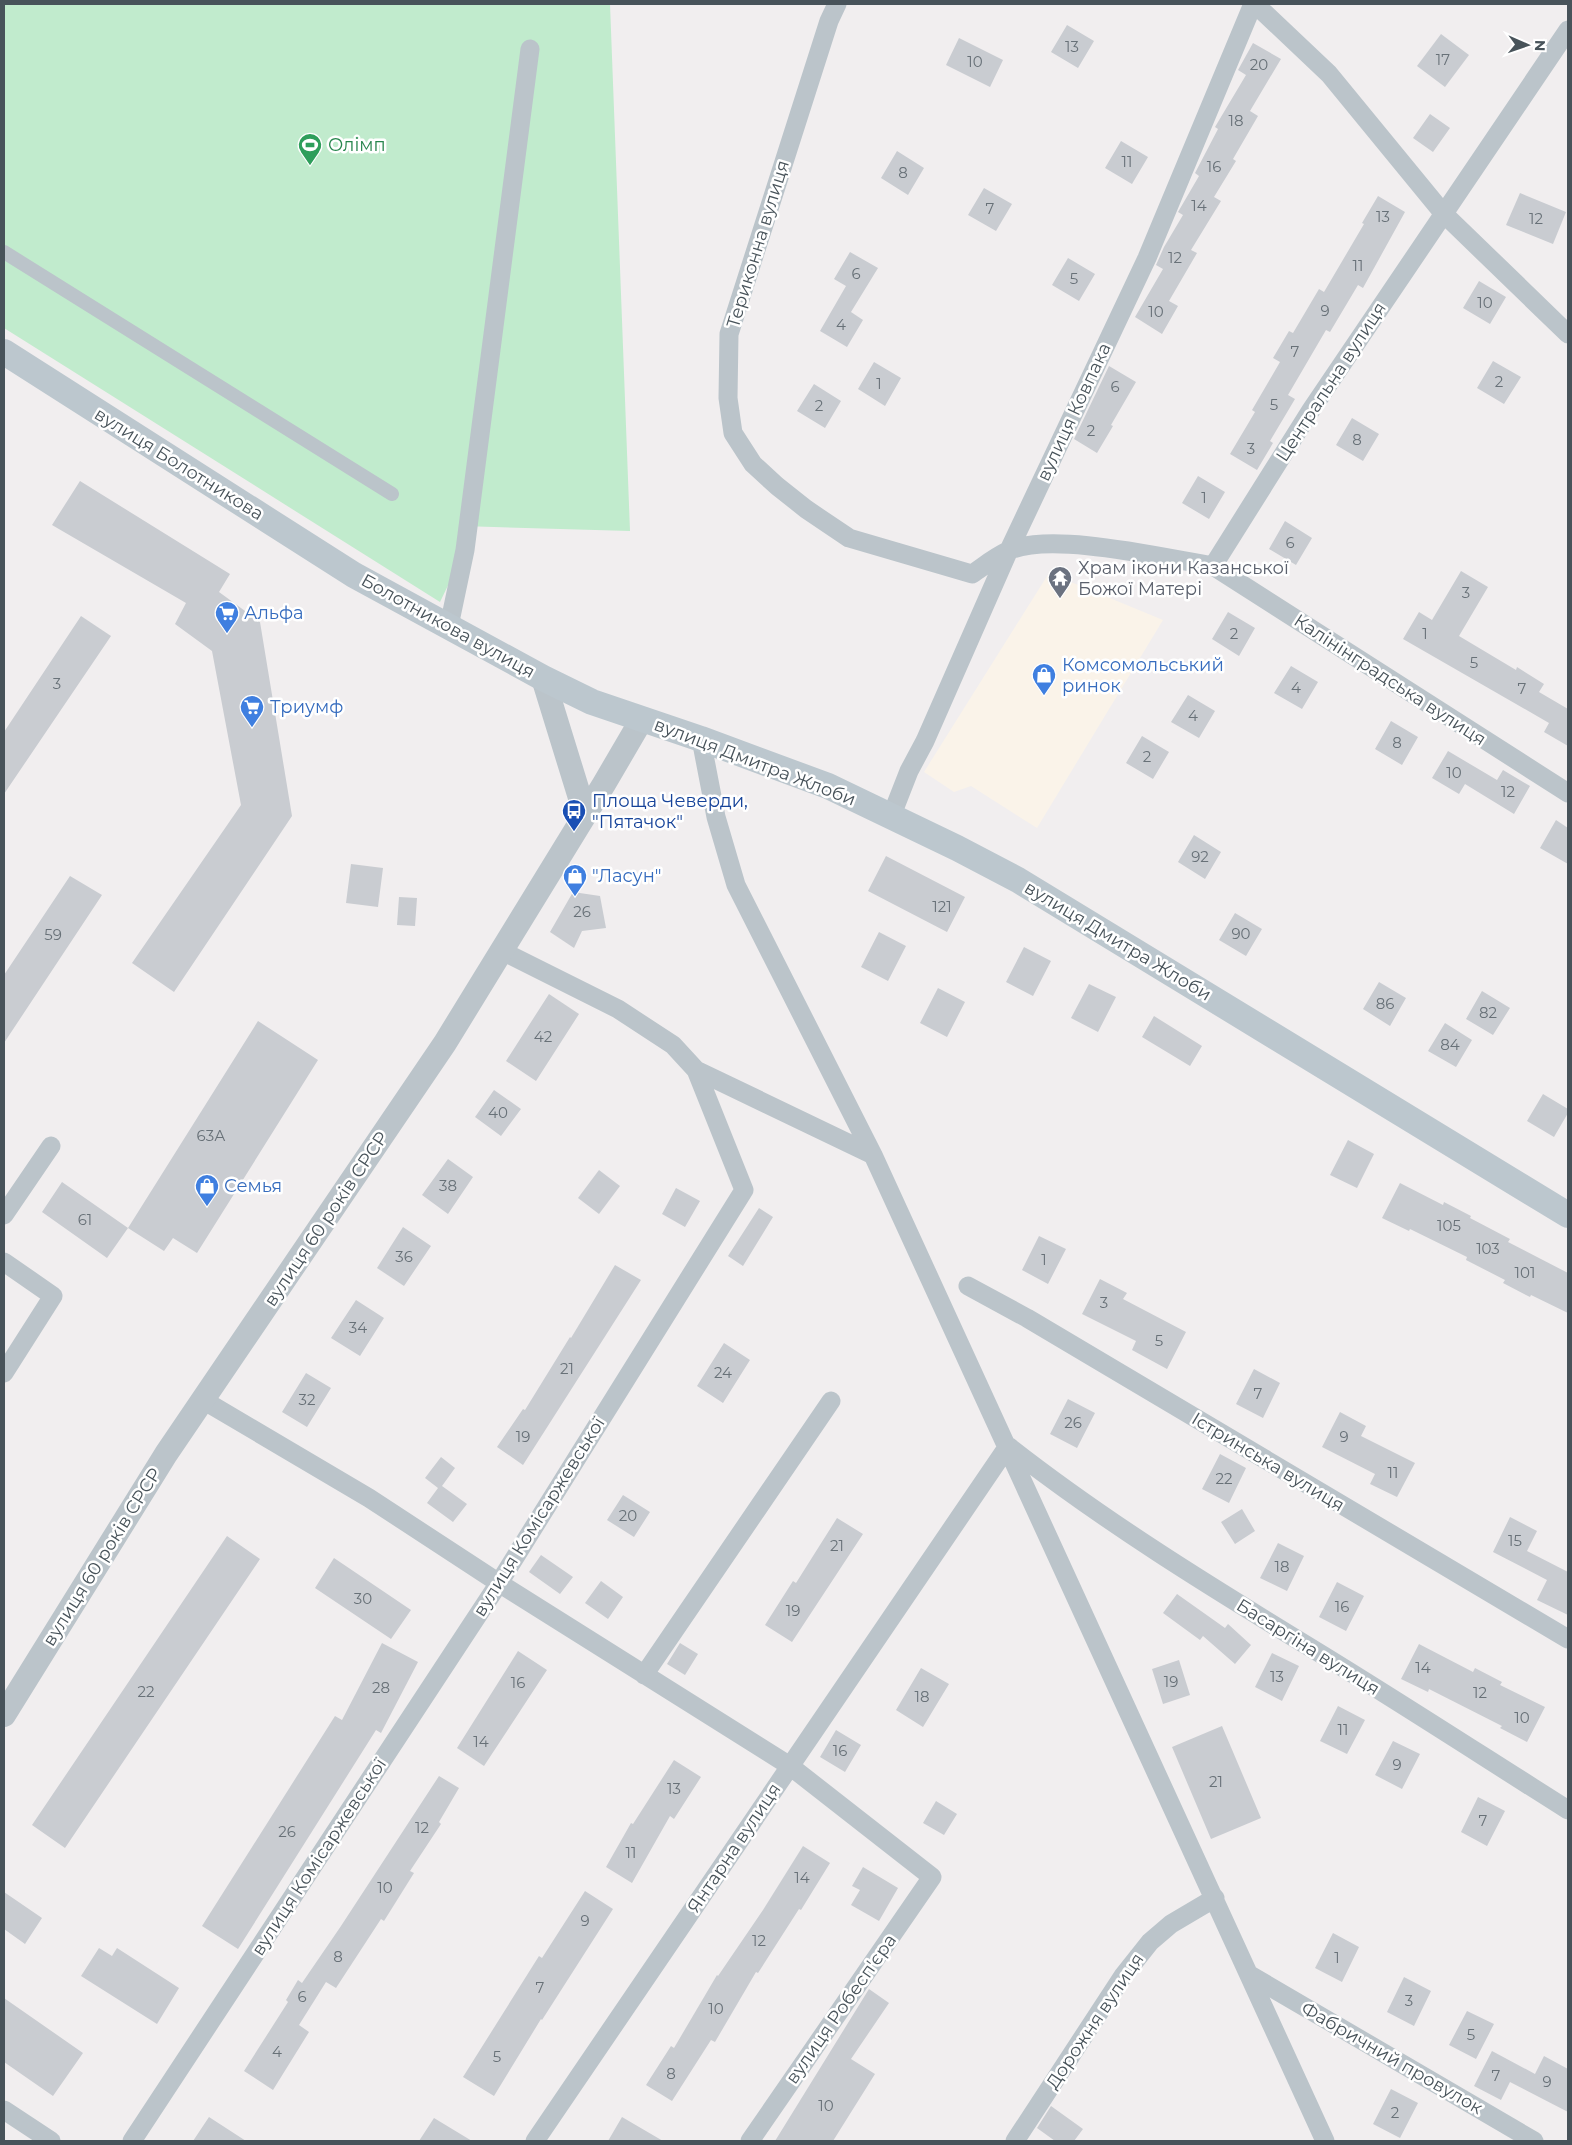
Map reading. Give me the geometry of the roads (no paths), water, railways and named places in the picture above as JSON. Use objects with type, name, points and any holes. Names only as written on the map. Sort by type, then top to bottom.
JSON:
[{"type":"main road","name":"вулиця Болотникова","points":[[4,352],[354,575]]},
{"type":"main road","name":"Болотникова вулиця","points":[[354,575],[543,678],[592,702],[642,718]]},
{"type":"main road","name":"вулиця Дмитра Жлоби","points":[[642,718],[828,786],[957,848],[1018,880],[1568,1215]]},
{"type":"street","name":"Териконна вулиця","points":[[837,4],[829,20],[729,334],[728,398],[733,433],[753,464],[777,486],[806,509],[849,538],[972,574],[1008,550]]},
{"type":"street","name":"вулиця Ковпака","points":[[891,817],[909,772],[929,732],[1008,550],[1147,258],[1254,4]]},
{"type":"street","points":[[1254,4],[1329,74],[1443,213],[1568,334]]},
{"type":"street","name":"Центральна вулиця","points":[[1212,566],[1311,410],[1568,30]]},
{"type":"street","points":[[449,626],[465,550],[530,48]]},
{"type":"street","points":[[4,252],[392,494]]},
{"type":"street","points":[[1008,550],[1034,544],[1072,543],[1212,566]]},
{"type":"street","name":"Калінінградська вулиця","points":[[1212,566],[1568,793]]},
{"type":"street","points":[[543,678],[585,814]]},
{"type":"street","name":"вулиця 60 років СРСР","points":[[4,1715],[166,1454],[445,1043],[642,718]]},
{"type":"street","points":[[701,739],[716,817],[736,885],[874,1155],[1325,2141]]},
{"type":"street","name":"вулиця Комісаржевської","points":[[132,2141],[499,1583],[744,1190],[696,1070],[673,1045],[618,1009],[502,951]]},
{"type":"street","points":[[696,1070],[874,1155]]},
{"type":"street","points":[[4,1215],[51,1146]]},
{"type":"street","points":[[4,1262],[53,1296],[4,1373]]},
{"type":"street","name":"Істринська вулиця","points":[[968,1286],[1027,1318],[1568,1639]]},
{"type":"street","points":[[204,1400],[369,1498],[499,1583],[790,1766]]},
{"type":"street","points":[[644,1675],[831,1401]]},
{"type":"street","name":"Басаргіна вулиця","points":[[1008,1446],[1050,1480],[1207,1584],[1380,1690],[1568,1810]]},
{"type":"street","name":"Янтарна вулиця","points":[[534,2141],[1008,1446]]},
{"type":"street","name":"вулиця Робесп'єра","points":[[750,2141],[932,1877],[790,1766]]},
{"type":"street","name":"Дорожня вулиця","points":[[1015,2141],[1123,1976],[1150,1942],[1171,1924],[1215,1898]]},
{"type":"street","name":"Фабричний провулок","points":[[1250,1975],[1534,2141]]},
{"type":"street","points":[[4,2110],[51,2141]]},
{"type":"place","name":"Олімп","points":[[310,166]]},
{"type":"place","name":"Храм ікони Казанської Божої Матері","points":[[1060,599]]},
{"type":"place","name":"Альфа","points":[[227,634]]},
{"type":"place","name":"Комсомольський ринок","points":[[1044,696]]},
{"type":"place","name":"Триумф","points":[[252,728]]},
{"type":"place","name":"Площа Чеверди, \"Пятачок\"","points":[[574,832]]},
{"type":"place","name":"\"Ласун\"","points":[[575,897]]},
{"type":"place","name":"Семья","points":[[207,1207]]}]
